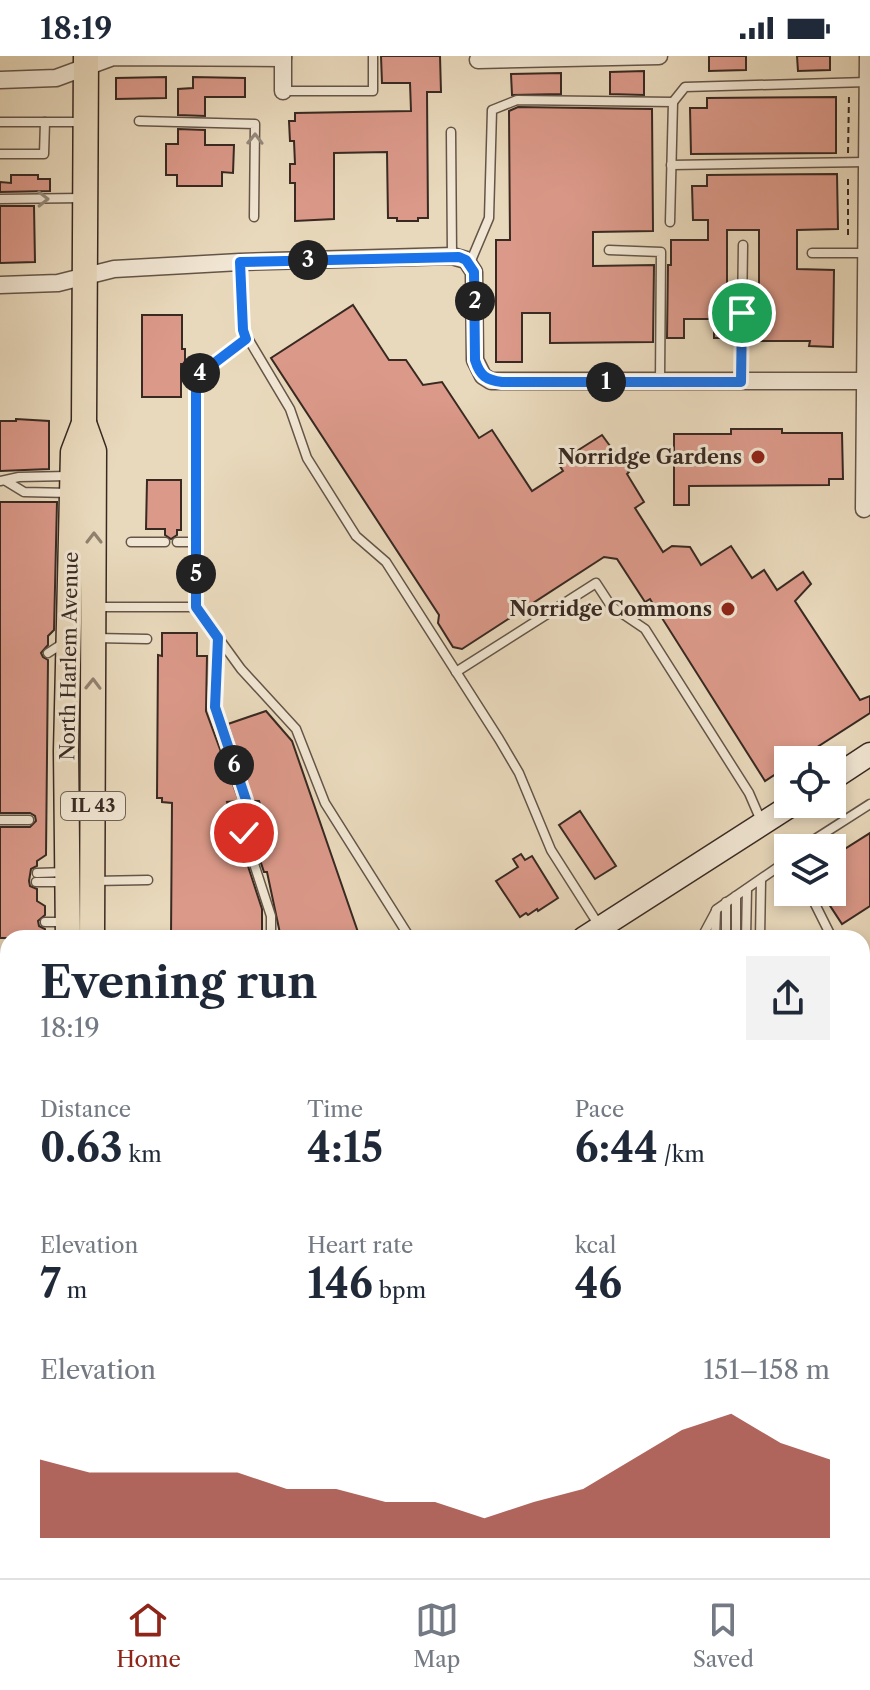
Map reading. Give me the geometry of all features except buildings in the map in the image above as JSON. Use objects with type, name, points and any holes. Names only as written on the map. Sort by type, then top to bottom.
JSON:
[{"type":"main road","name":"North Harlem Avenue","points":[[60,927],[68,877],[66,751],[73,452],[84,423],[86,62]]},
{"type":"main road","name":"North Harlem Avenue","points":[[84,423],[94,451],[92,930]]},
{"type":"main road","points":[[69,639],[94,638]]},
{"type":"main road","points":[[846,770],[870,754]]},
{"type":"main road","points":[[597,930],[774,816]]},
{"type":"street","points":[[478,62],[659,56]]},
{"type":"street","points":[[864,509],[868,56]]},
{"type":"street","points":[[0,80],[56,78],[86,62],[113,57],[283,57],[283,91]]},
{"type":"street","points":[[0,285],[58,283],[114,269],[452,256],[469,264],[475,281],[475,360],[483,376],[502,382],[866,381]]},
{"type":"lane","points":[[283,91],[373,91],[373,56]]},
{"type":"lane","points":[[670,222],[673,102],[685,87],[868,82]]},
{"type":"lane","points":[[469,264],[489,218],[492,110],[517,100],[673,102]]},
{"type":"lane","points":[[139,121],[255,124],[254,217]]},
{"type":"lane","points":[[0,122],[86,122]]},
{"type":"lane","points":[[0,154],[44,154],[45,122]]},
{"type":"lane","points":[[451,132],[452,256]]},
{"type":"lane","points":[[671,165],[867,162]]},
{"type":"lane","points":[[0,199],[86,198]]},
{"type":"lane","points":[[741,382],[743,245]]},
{"type":"lane","points":[[609,250],[661,252],[660,382]]},
{"type":"lane","points":[[812,253],[867,253]]},
{"type":"lane","points":[[240,262],[246,339],[290,409],[307,458],[356,536],[386,562],[519,773],[557,863],[590,930]]},
{"type":"lane","points":[[246,339],[196,377],[196,607],[241,669],[296,729],[325,803],[405,930]]},
{"type":"lane","points":[[3,481],[19,477],[73,484]]},
{"type":"lane","points":[[3,481],[24,492],[73,484]]},
{"type":"lane","points":[[131,542],[165,542]]},
{"type":"lane","points":[[177,542],[196,542]]},
{"type":"lane","points":[[456,672],[596,583],[611,606],[645,629],[749,793],[762,824]]},
{"type":"lane","points":[[94,607],[196,607]]},
{"type":"lane","points":[[94,638],[147,639]]},
{"type":"lane","points":[[218,638],[215,707],[246,800],[244,833],[271,916],[271,930]]},
{"type":"lane","points":[[48,653],[69,639]]},
{"type":"lane","points":[[823,834],[870,804]]},
{"type":"lane","points":[[0,820],[29,820]]},
{"type":"lane","points":[[706,930],[717,909],[774,871]]},
{"type":"lane","points":[[37,878],[148,880]]},
{"type":"lane","points":[[760,930],[761,881]]},
{"type":"lane","points":[[746,930],[747,889]]},
{"type":"lane","points":[[736,896],[736,930]]},
{"type":"lane","points":[[726,902],[726,930]]},
{"type":"lane","points":[[816,906],[828,930]]},
{"type":"lane","points":[[716,930],[717,909]]},
{"type":"place","name":"Norridge Gardens","points":[[758,457]]},
{"type":"place","name":"Norridge Commons","points":[[728,609]]},
{"type":"route","points":[[244,833],[246,800],[215,707],[218,638],[196,607],[196,377],[246,339],[240,262],[448,256],[466,260],[474,272],[475,281],[475,360],[478,370],[491,381],[741,382],[742,313]]}]
